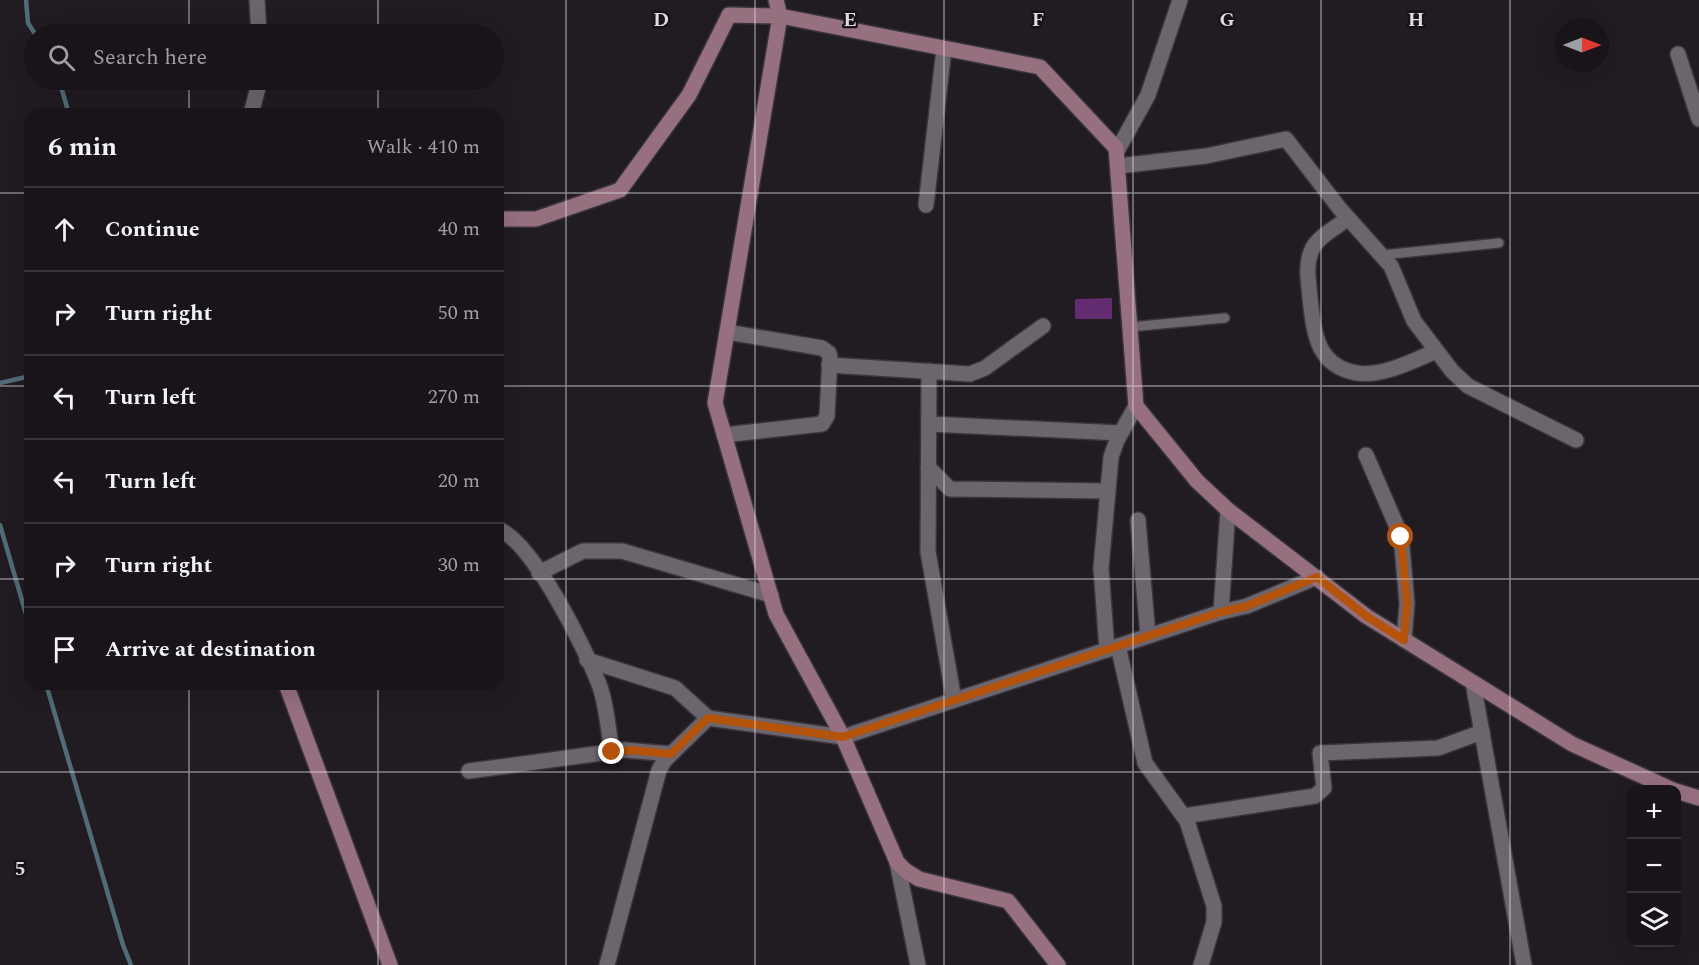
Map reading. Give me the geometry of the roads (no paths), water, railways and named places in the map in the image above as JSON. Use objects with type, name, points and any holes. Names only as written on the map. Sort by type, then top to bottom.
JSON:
[{"type":"street","points":[[257,0],[258,24]]},
{"type":"street","points":[[776,0],[780,16],[715,403],[776,614],[843,737],[897,862],[918,965]]},
{"type":"street","points":[[1117,159],[1148,94],[1180,0]]},
{"type":"street","points":[[504,219],[536,219],[620,190],[689,95],[729,15],[780,16],[1040,67],[1116,148],[1136,406],[1121,433],[1111,458],[1101,568],[1112,648],[1145,763],[1184,816],[1215,914],[1202,965]]},
{"type":"street","points":[[926,205],[944,49]]},
{"type":"street","points":[[1678,54],[1699,119]]},
{"type":"street","points":[[253,108],[259,90]]},
{"type":"street","points":[[1117,159],[1206,156],[1286,139],[1348,218],[1391,266],[1414,321],[1458,378],[1468,386],[1576,440]]},
{"type":"street","points":[[1348,218],[1319,240],[1311,250],[1307,267],[1314,336],[1326,358],[1343,369],[1359,373],[1402,365],[1436,351]]},
{"type":"street","points":[[829,365],[978,372],[1043,326]]},
{"type":"street","points":[[724,435],[818,426],[827,416],[829,365],[829,353],[822,348],[727,332]]},
{"type":"street","points":[[929,371],[928,552],[954,700]]},
{"type":"street","points":[[1136,406],[1197,481],[1228,510],[1366,616],[1572,744],[1664,785]]},
{"type":"street","points":[[928,424],[1121,433]]},
{"type":"street","points":[[1366,455],[1401,537],[1407,603],[1404,640]]},
{"type":"street","points":[[928,467],[950,489],[1108,491]]},
{"type":"street","points":[[1221,612],[1228,510]]},
{"type":"street","points":[[1138,520],[1148,636]]},
{"type":"street","points":[[504,532],[513,537],[557,598],[601,691],[612,752]]},
{"type":"street","points":[[539,573],[583,551],[622,551],[771,595]]},
{"type":"street","points":[[587,660],[675,688],[708,718],[843,737],[1221,612],[1247,606],[1317,577]]},
{"type":"street","points":[[1473,683],[1524,965]]},
{"type":"street","points":[[288,690],[390,965]]},
{"type":"street","points":[[607,965],[659,770],[671,754],[708,718]]},
{"type":"street","points":[[1184,816],[1315,796],[1323,788],[1320,753],[1438,748],[1482,732]]},
{"type":"street","points":[[469,771],[632,750],[671,754]]},
{"type":"street","points":[[1681,792],[1699,798]]},
{"type":"street","points":[[897,862],[906,872],[919,879],[1008,901],[1058,965]]},
{"type":"lane","points":[[1382,255],[1499,243]]},
{"type":"lane","points":[[1130,327],[1225,318]]},
{"type":"waterway","points":[[26,0],[29,24]]},
{"type":"waterway","points":[[62,90],[67,108]]},
{"type":"waterway","points":[[0,383],[24,377]]},
{"type":"waterway","points":[[0,525],[24,607]]},
{"type":"waterway","points":[[48,690],[123,945],[131,965]]}]
